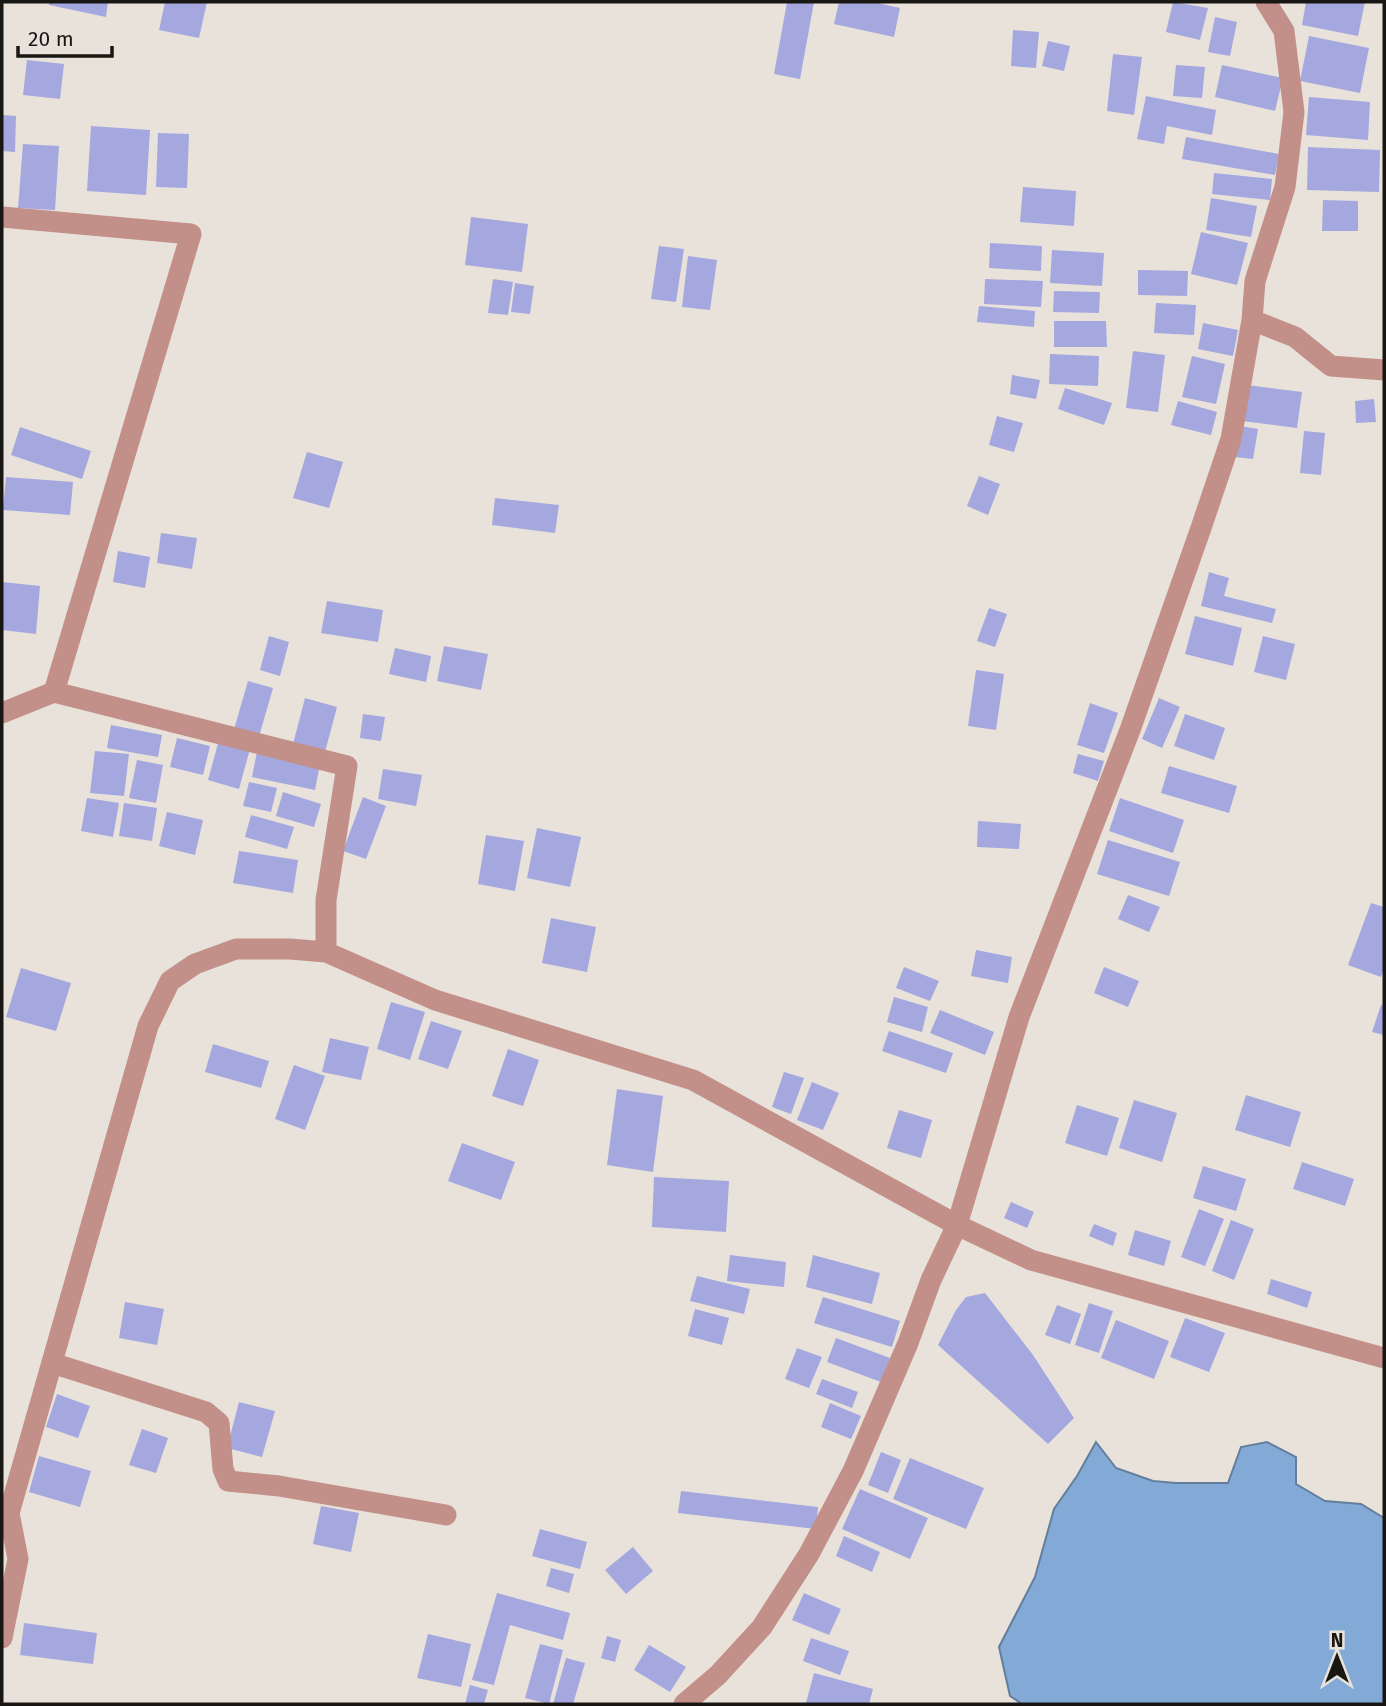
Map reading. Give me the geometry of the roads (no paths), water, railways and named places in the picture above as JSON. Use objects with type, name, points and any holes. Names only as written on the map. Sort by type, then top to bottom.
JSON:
[{"type":"street","points":[[684,1704],[718,1675],[762,1627],[809,1554],[853,1471],[908,1343],[931,1280],[957,1225],[1019,1017],[1130,730],[1231,439],[1252,320],[1255,281],[1285,187],[1294,112],[1283,31],[1266,2]]},
{"type":"street","points":[[2,217],[191,234],[54,692]]},
{"type":"street","points":[[1252,320],[1295,337],[1331,366],[1384,370]]},
{"type":"street","points":[[2,713],[54,692],[347,766],[326,900],[326,952]]},
{"type":"street","points":[[2,1638],[18,1559],[9,1513],[148,1026],[170,981],[195,964],[236,949],[326,952],[435,1000],[693,1080],[957,1225],[1031,1260],[1384,1357]]},
{"type":"street","points":[[52,1363],[206,1412],[219,1423],[223,1469],[228,1481],[279,1486],[446,1515]]},
{"type":"water","points":[[1096,1442],[1116,1468],[1153,1481],[1228,1483],[1241,1447],[1267,1442],[1296,1457],[1296,1484],[1325,1501],[1361,1504],[1384,1518],[1384,1704],[1022,1704],[1010,1696],[999,1647],[1035,1577],[1054,1509]]}]
